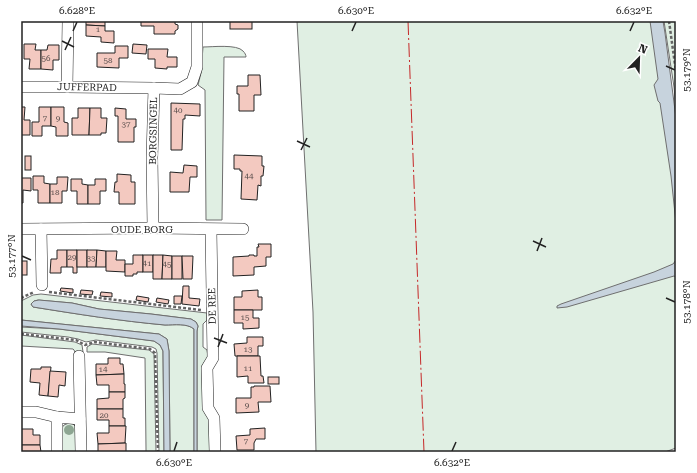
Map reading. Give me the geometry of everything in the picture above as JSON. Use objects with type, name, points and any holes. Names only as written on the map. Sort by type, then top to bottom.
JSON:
[{"type":"street","points":[[67,86],[68,21]]},
{"type":"street","name":"BORGSINGEL","points":[[153,228],[152,158],[154,88],[180,89],[192,82],[197,67],[197,21]]},
{"type":"street","name":"JUFFERPAD","points":[[21,87],[67,86],[154,88]]},
{"type":"street","name":"OUDE BORG","points":[[21,229],[243,229]]},
{"type":"street","points":[[40,289],[41,229]]},
{"type":"street","name":"DE REE","points":[[210,230],[213,358],[207,368],[208,408],[214,418],[215,452]]},
{"type":"street","points":[[79,356],[81,452]]},
{"type":"street","points":[[21,412],[36,412],[57,417],[80,419]]},
{"type":"street","points":[[57,417],[57,452]]},
{"type":"path","points":[[669,21],[676,72]]},
{"type":"path","points":[[21,298],[40,289],[212,311]]},
{"type":"path","points":[[21,334],[76,340],[85,345],[96,342],[150,349],[156,353],[158,452]]},
{"type":"green space","points":[[297,21],[660,21],[676,141],[676,448],[665,452],[316,452],[313,312]]},
{"type":"green space","points":[[664,21],[676,21],[676,109],[674,87]]},
{"type":"green space","points":[[203,47],[235,47],[243,51],[246,56],[224,57],[222,220],[206,220],[205,90],[198,85],[201,73]]},
{"type":"green space","points":[[41,294],[207,313],[207,320],[203,324],[203,347],[207,350],[208,357],[202,366],[203,408],[209,418],[210,452],[197,452],[198,326],[196,322],[191,319],[99,309],[72,303],[38,300],[31,304],[33,307],[148,323],[184,325],[194,329],[194,452],[170,452],[169,351],[167,339],[159,334],[21,320],[21,301],[33,295]]},
{"type":"green space","points":[[21,327],[59,329],[154,341],[160,345],[163,351],[164,452],[159,452],[156,349],[152,347],[96,340],[86,342],[68,337],[21,332]]},
{"type":"green space","points":[[21,335],[75,342],[82,345],[83,352],[75,352],[73,349],[21,346]]},
{"type":"green space","points":[[92,344],[149,350],[154,354],[156,452],[146,452],[145,358],[105,352],[87,352],[87,347]]},
{"type":"green space","points":[[69,423],[76,427],[76,452],[62,452],[61,429],[64,425]]},
{"type":"shaded area","points":[[650,21],[663,21],[676,118],[676,223],[671,176],[660,103],[658,101],[654,85],[658,79]]},
{"type":"shaded area","points":[[676,260],[676,277],[674,276],[567,307],[557,308],[557,306],[561,304],[654,272],[673,264]]},
{"type":"shaded area","points":[[39,300],[72,303],[99,309],[191,319],[196,322],[198,326],[197,452],[194,452],[194,329],[184,325],[165,325],[33,307],[31,304],[34,301]]},
{"type":"shaded area","points":[[21,320],[159,334],[167,339],[169,351],[170,452],[164,452],[163,351],[160,345],[154,341],[59,329],[21,326]]},
{"type":"building","points":[[86,21],[105,21],[105,26],[86,25]]},
{"type":"building","points":[[141,21],[175,21],[175,24],[178,25],[178,29],[175,31],[175,34],[154,34],[154,26],[141,26]]},
{"type":"building","points":[[230,21],[252,21],[252,29],[230,29]]},
{"type":"building","points":[[86,25],[105,26],[105,31],[114,31],[114,43],[101,42],[101,37],[86,36]]},
{"type":"building","points":[[24,44],[36,44],[35,50],[41,50],[41,69],[29,69],[30,59],[24,59]]},
{"type":"building","points":[[133,44],[147,45],[146,54],[132,53]]},
{"type":"building","points":[[48,45],[59,45],[59,60],[53,60],[53,70],[41,69],[41,50],[47,50]]},
{"type":"building","points":[[115,46],[128,46],[128,58],[119,58],[119,68],[97,67],[97,53],[115,53]]},
{"type":"building","points":[[148,49],[168,49],[167,57],[177,57],[177,67],[167,67],[167,69],[155,68],[155,59],[148,59]]},
{"type":"building","points":[[248,75],[260,75],[261,95],[254,95],[254,111],[239,111],[239,94],[237,94],[237,86],[248,86]]},
{"type":"building","points":[[171,103],[200,104],[200,116],[185,115],[185,119],[183,119],[182,150],[171,150]]},
{"type":"building","points":[[21,107],[25,107],[24,120],[30,120],[30,135],[21,135]]},
{"type":"building","points":[[39,107],[51,107],[51,126],[42,126],[42,136],[32,136],[32,122],[39,122]]},
{"type":"building","points":[[51,107],[64,107],[64,122],[68,123],[68,136],[56,136],[56,127],[51,126]]},
{"type":"building","points":[[78,108],[90,108],[89,135],[72,135],[72,118],[78,118]]},
{"type":"building","points":[[90,108],[101,108],[101,118],[107,118],[106,133],[101,133],[101,135],[89,135]]},
{"type":"building","points":[[115,108],[126,109],[126,119],[136,119],[136,127],[134,127],[134,142],[118,142],[118,116],[115,116]]},
{"type":"building","points":[[234,155],[262,156],[262,166],[264,166],[263,176],[261,176],[261,186],[258,185],[257,200],[241,199],[242,171],[240,171],[240,169],[234,169]]},
{"type":"building","points":[[25,156],[31,156],[31,170],[25,170]]},
{"type":"building","points":[[184,165],[197,166],[197,177],[190,177],[189,192],[170,192],[170,172],[183,173]]},
{"type":"building","points":[[117,174],[131,175],[131,182],[135,182],[135,204],[119,204],[119,192],[114,192],[115,182],[117,182]]},
{"type":"building","points":[[33,176],[44,176],[44,183],[50,184],[50,203],[38,203],[38,190],[33,190]]},
{"type":"building","points":[[57,177],[68,177],[67,191],[62,191],[62,203],[50,203],[50,184],[57,184]]},
{"type":"building","points":[[21,178],[31,178],[31,191],[23,190],[23,203],[21,203]]},
{"type":"building","points":[[71,179],[82,179],[82,184],[88,185],[88,204],[77,204],[77,191],[71,191]]},
{"type":"building","points":[[95,179],[106,179],[106,191],[100,191],[100,204],[88,204],[88,185],[95,185]]},
{"type":"building","points":[[258,244],[271,244],[271,257],[266,257],[266,266],[254,267],[254,275],[233,276],[233,257],[249,255],[257,256],[257,247],[259,247]]},
{"type":"building","points":[[57,250],[67,250],[67,267],[61,267],[61,273],[50,273],[51,259],[57,259]]},
{"type":"building","points":[[67,250],[77,250],[77,273],[73,273],[73,267],[67,267]]},
{"type":"building","points":[[77,250],[87,250],[87,267],[77,267]]},
{"type":"building","points":[[87,250],[97,250],[96,267],[87,267]]},
{"type":"building","points":[[97,250],[106,251],[106,267],[96,267]]},
{"type":"building","points":[[106,251],[117,251],[116,260],[125,260],[125,272],[106,271]]},
{"type":"building","points":[[133,255],[143,255],[143,272],[137,272],[137,274],[133,274],[133,276],[125,276],[125,264],[133,264]]},
{"type":"building","points":[[143,255],[153,255],[153,272],[143,272]]},
{"type":"building","points":[[153,255],[163,255],[162,279],[153,279]]},
{"type":"building","points":[[163,255],[172,256],[172,279],[162,279]]},
{"type":"building","points":[[172,256],[182,256],[182,279],[172,279]]},
{"type":"building","points":[[182,256],[193,256],[192,279],[183,279]]},
{"type":"building","points":[[21,261],[27,261],[27,275],[21,275]]},
{"type":"building","points":[[183,286],[189,286],[189,298],[200,299],[199,306],[182,304]]},
{"type":"building","points":[[61,288],[73,289],[73,293],[60,291]]},
{"type":"building","points":[[81,290],[93,291],[92,295],[80,294]]},
{"type":"building","points":[[258,290],[258,297],[262,297],[262,310],[234,310],[234,297],[242,297],[242,291]]},
{"type":"building","points":[[101,292],[112,293],[112,297],[100,296]]},
{"type":"building","points":[[137,296],[149,298],[148,302],[136,300]]},
{"type":"building","points":[[174,296],[182,296],[181,304],[174,304]]},
{"type":"building","points":[[157,298],[169,300],[168,304],[156,302]]},
{"type":"building","points":[[234,310],[253,310],[253,318],[259,318],[259,328],[243,329],[243,323],[234,323]]},
{"type":"building","points":[[247,337],[263,337],[263,346],[258,346],[258,356],[235,356],[234,344],[247,343]]},
{"type":"building","points":[[237,356],[260,356],[261,376],[263,376],[264,383],[248,383],[248,376],[237,377]]},
{"type":"building","points":[[108,358],[120,358],[120,364],[123,364],[124,374],[96,375],[96,364],[108,364]]},
{"type":"building","points":[[41,367],[51,367],[48,396],[39,395],[40,383],[30,382],[31,369],[41,369]]},
{"type":"building","points":[[50,371],[66,372],[65,386],[59,385],[58,397],[48,396]]},
{"type":"building","points":[[124,374],[125,392],[109,392],[109,385],[97,385],[96,375]]},
{"type":"building","points":[[268,377],[279,377],[279,384],[268,384]]},
{"type":"building","points":[[270,386],[271,402],[258,402],[259,412],[236,413],[236,398],[251,398],[251,387]]},
{"type":"building","points":[[109,392],[125,392],[123,409],[97,409],[97,399],[109,398]]},
{"type":"building","points":[[97,409],[123,409],[125,426],[109,426],[109,420],[97,420]]},
{"type":"building","points":[[109,426],[126,426],[125,443],[98,444],[97,433],[109,433]]},
{"type":"building","points":[[265,428],[265,439],[256,439],[254,443],[254,450],[237,450],[236,436],[250,435],[250,429]]},
{"type":"building","points":[[21,429],[33,429],[33,435],[40,435],[40,445],[21,445]]},
{"type":"building","points":[[126,443],[126,452],[98,452],[98,444]]},
{"type":"building","points":[[21,445],[40,445],[41,452],[21,452]]},
{"type":"power","points":[[408,21],[424,452]]}]
